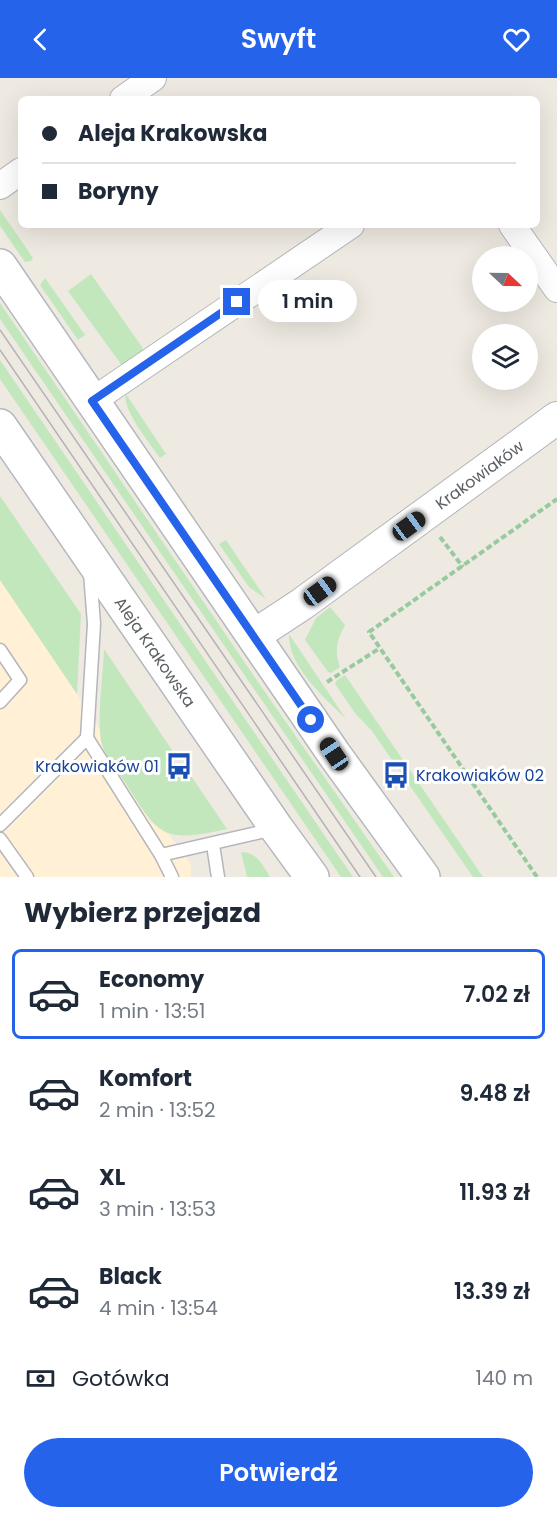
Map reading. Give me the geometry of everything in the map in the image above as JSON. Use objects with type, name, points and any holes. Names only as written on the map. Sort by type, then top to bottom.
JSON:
[{"type":"main road","points":[[0,266],[341,763],[423,877]]},
{"type":"main road","name":"Aleja Krakowska","points":[[0,426],[312,877]]},
{"type":"street","points":[[127,96],[153,78]]},
{"type":"street","points":[[0,186],[18,173]]},
{"type":"street","points":[[92,401],[347,228]]},
{"type":"street","points":[[514,228],[557,289]]},
{"type":"street","name":"Krakowiaków","points":[[255,635],[302,604],[557,418]]},
{"type":"lane","points":[[88,554],[94,624],[87,738],[161,855],[172,877]]},
{"type":"lane","points":[[0,650],[20,680],[0,702]]},
{"type":"lane","points":[[0,825],[87,738]]},
{"type":"lane","points":[[161,855],[277,829]]},
{"type":"lane","points":[[0,839],[27,877]]},
{"type":"lane","points":[[213,844],[218,877]]},
{"type":"path","points":[[537,877],[369,632],[557,500]]},
{"type":"path","points":[[440,536],[463,567]]},
{"type":"path","points":[[327,681],[380,648]]},
{"type":"shaded area","points":[[0,580],[101,731],[103,747],[151,822],[167,832],[191,864],[191,877],[0,877]]},
{"type":"green space","points":[[0,210],[33,258],[31,261],[25,262],[0,226]]},
{"type":"green space","points":[[91,274],[142,347],[144,355],[123,367],[68,291]]},
{"type":"green space","points":[[45,278],[85,335],[78,340],[40,285]]},
{"type":"green space","points":[[0,303],[394,877],[383,877],[0,319]]},
{"type":"green space","points":[[0,360],[353,877],[341,877],[0,379]]},
{"type":"green space","points":[[126,394],[166,454],[160,458],[132,417]]},
{"type":"green space","points":[[0,496],[81,614],[77,694],[0,580]]},
{"type":"green space","points":[[226,540],[266,599],[249,587],[219,544]]},
{"type":"green space","points":[[330,607],[345,625],[337,645],[340,667],[331,673],[305,640],[316,618]]},
{"type":"green space","points":[[289,634],[346,719],[318,692],[301,670],[290,646]]},
{"type":"green space","points":[[104,649],[172,750],[166,755],[184,781],[191,776],[227,829],[174,835],[154,824],[145,813],[107,757],[101,741],[100,708]]},
{"type":"green space","points":[[345,675],[483,877],[473,877],[372,731],[355,713],[335,684]]},
{"type":"green space","points":[[241,852],[255,857],[270,877],[247,877]]},
{"type":"tram line","points":[[0,330],[376,877]]},
{"type":"tram line","points":[[0,350],[360,877]]},
{"type":"place","name":"Krakowiaków 01","points":[[179,766]]},
{"type":"place","name":"Krakowiaków 02","points":[[396,775]]},
{"type":"route","points":[[237,302],[92,401],[311,720]]}]
